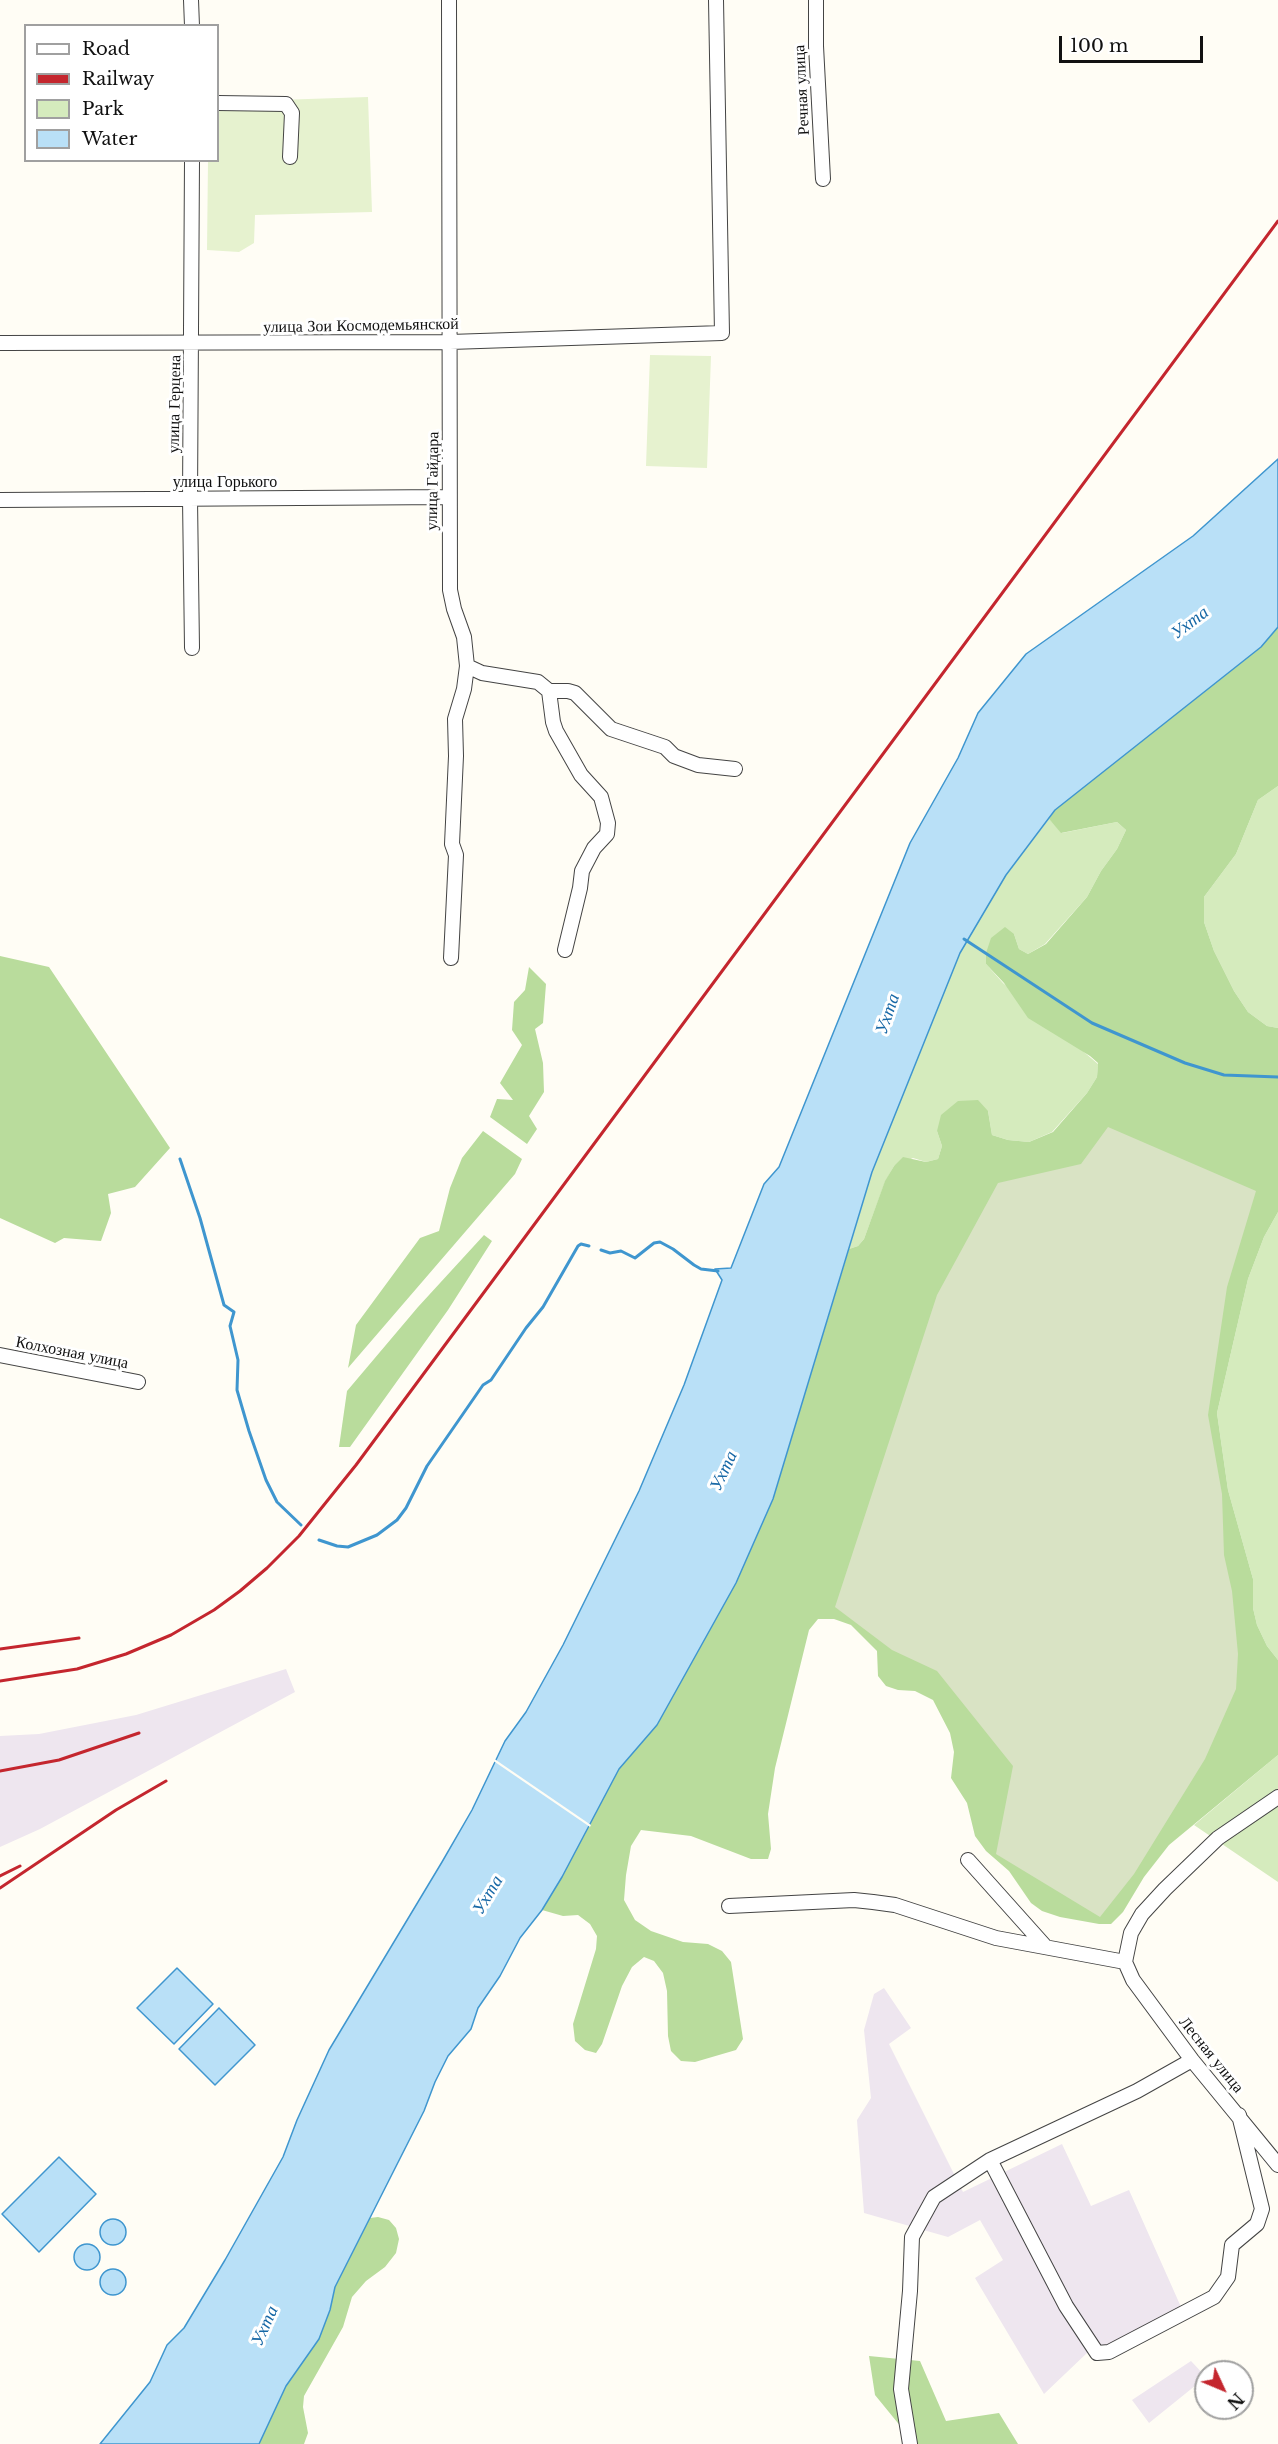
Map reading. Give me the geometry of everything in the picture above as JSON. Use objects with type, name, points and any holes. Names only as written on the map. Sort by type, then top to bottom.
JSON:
[{"type":"street","points":[[191,0],[192,24]]},
{"type":"street","name":"улица Гайдара","points":[[449,0],[450,590],[453,609],[464,637],[466,666],[464,689],[455,719],[452,844],[456,855],[451,958]]},
{"type":"street","name":"улица Зои Космодемьянской","points":[[0,343],[450,342],[722,333],[716,0]]},
{"type":"street","name":"Речная улица","points":[[816,0],[823,179]]},
{"type":"street","points":[[219,104],[286,104],[292,114],[290,157]]},
{"type":"street","name":"улица Герцена","points":[[192,162],[193,343],[190,499],[192,648]]},
{"type":"street","name":"улица Горького","points":[[0,500],[449,497]]},
{"type":"street","points":[[466,666],[482,673],[538,682],[549,691],[575,693],[611,729],[665,747],[674,756],[698,765],[735,769]]},
{"type":"street","points":[[549,691],[556,731],[581,775],[601,797],[608,824],[607,834],[594,848],[582,871],[565,950]]},
{"type":"street","name":"Колхозная улица","points":[[0,1355],[138,1382]]},
{"type":"street","points":[[729,1906],[854,1900],[895,1905],[996,1938],[1044,1945],[1125,1962],[1131,1933],[1142,1914],[1165,1889],[1218,1838],[1278,1797]]},
{"type":"street","points":[[969,1860],[1044,1945]]},
{"type":"street","name":"Лесная улица","points":[[1125,1962],[1133,1980],[1192,2060],[1278,2165]]},
{"type":"street","points":[[910,2444],[901,2389],[910,2291],[912,2237],[934,2197],[990,2160],[1137,2091],[1192,2060]]},
{"type":"street","points":[[990,2160],[1066,2306],[1097,2353],[1109,2352],[1214,2297],[1228,2277],[1232,2245],[1257,2224],[1263,2209],[1239,2115]]},
{"type":"shaded area","points":[[286,1669],[295,1692],[40,1829],[0,1847],[0,1736],[39,1734],[136,1715]]},
{"type":"shaded area","points":[[884,1988],[911,2028],[889,2044],[963,2192],[1062,2144],[1091,2206],[1129,2190],[1181,2307],[1109,2345],[1088,2352],[1044,2394],[975,2278],[1003,2260],[980,2220],[948,2237],[864,2213],[857,2120],[871,2098],[864,2030],[874,1994]]},
{"type":"shaded area","points":[[1191,2361],[1194,2364],[1194,2387],[1149,2423],[1132,2400]]},
{"type":"green space","points":[[368,97],[372,212],[255,215],[254,243],[239,252],[207,250],[208,162],[219,162],[219,102]]},
{"type":"green space","points":[[650,355],[711,356],[707,468],[646,466]]},
{"type":"green space","points":[[1278,627],[1278,786],[1258,800],[1236,854],[1204,897],[1204,922],[1214,951],[1234,991],[1248,1012],[1267,1026],[1278,1028],[1278,1212],[1264,1237],[1248,1279],[1217,1413],[1228,1490],[1253,1579],[1253,1608],[1257,1625],[1267,1646],[1278,1660],[1278,1755],[1169,1845],[1144,1877],[1123,1912],[1111,1924],[1060,1917],[1042,1911],[1031,1903],[1009,1871],[986,1851],[975,1836],[967,1803],[951,1778],[954,1752],[950,1733],[933,1700],[915,1691],[898,1690],[886,1686],[878,1676],[877,1651],[851,1625],[834,1619],[818,1619],[809,1630],[775,1768],[768,1814],[771,1849],[768,1859],[751,1859],[691,1836],[641,1830],[631,1846],[624,1900],[635,1920],[651,1931],[683,1942],[708,1944],[722,1951],[731,1962],[743,2039],[736,2050],[695,2062],[681,2061],[671,2051],[668,2036],[667,1991],[663,1973],[654,1961],[644,1957],[632,1967],[622,1986],[602,2044],[596,2053],[585,2050],[575,2041],[573,2024],[596,1949],[597,1936],[590,1924],[578,1915],[563,1916],[542,1910],[619,1769],[657,1725],[773,1499],[849,1249],[858,1246],[864,1239],[885,1181],[894,1166],[903,1157],[926,1162],[938,1159],[942,1146],[937,1131],[941,1115],[958,1101],[978,1100],[988,1111],[992,1135],[1008,1140],[1029,1142],[1053,1132],[1087,1093],[1097,1077],[1098,1063],[1028,1018],[1004,983],[986,964],[986,953],[991,938],[1005,927],[1014,934],[1019,949],[1028,954],[1046,944],[1087,897],[1126,830],[1117,822],[1061,833],[1049,819],[1055,810],[1261,647]]},
{"type":"green space","points":[[1278,786],[1278,1028],[1267,1026],[1248,1012],[1234,991],[1214,951],[1204,922],[1204,897],[1236,854],[1258,800]]},
{"type":"green space","points":[[1049,819],[1062,833],[1117,822],[1126,830],[1087,897],[1045,944],[1028,954],[1019,949],[1014,934],[986,964],[1003,983],[1098,1064],[1097,1077],[1087,1093],[1052,1132],[1029,1142],[1008,1140],[992,1135],[988,1111],[937,1131],[942,1146],[938,1159],[926,1162],[913,1158],[894,1166],[885,1182],[864,1239],[858,1246],[849,1249],[872,1172],[960,953],[1006,875]]},
{"type":"green space","points":[[0,956],[49,967],[170,1148],[135,1187],[108,1194],[111,1213],[101,1241],[64,1238],[55,1243],[0,1218]]},
{"type":"green space","points":[[529,967],[546,984],[543,1023],[535,1029],[543,1063],[544,1092],[529,1116],[537,1129],[527,1144],[490,1117],[497,1099],[513,1100],[500,1083],[522,1045],[512,1030],[514,1002],[525,990]]},
{"type":"green space","points":[[1108,1127],[1256,1191],[1227,1287],[1208,1415],[1222,1494],[1224,1555],[1232,1591],[1238,1654],[1236,1689],[1205,1759],[1134,1874],[1100,1917],[996,1854],[1013,1766],[937,1671],[892,1650],[835,1607],[937,1295],[998,1183],[1081,1164]]},
{"type":"green space","points":[[483,1131],[522,1159],[515,1174],[348,1368],[356,1325],[420,1238],[439,1231],[450,1188],[462,1158]]},
{"type":"green space","points":[[1278,1212],[1278,1660],[1267,1646],[1257,1625],[1253,1608],[1253,1579],[1228,1490],[1217,1413],[1248,1279],[1264,1237]]},
{"type":"green space","points":[[484,1235],[492,1241],[448,1310],[350,1447],[339,1447],[347,1391],[418,1307]]},
{"type":"green space","points":[[1278,1755],[1278,1882],[1194,1825]]},
{"type":"green space","points":[[378,2217],[389,2220],[396,2228],[399,2239],[396,2253],[385,2267],[366,2281],[352,2297],[343,2327],[304,2396],[303,2407],[308,2433],[304,2444],[259,2444],[286,2386],[319,2339],[330,2310],[335,2287],[370,2218]]},
{"type":"green space","points":[[869,2356],[920,2361],[946,2421],[999,2413],[1018,2444],[915,2444],[875,2395]]},
{"type":"water","name":"Ухта","points":[[1278,459],[1278,627],[1261,647],[1055,810],[1006,875],[960,953],[872,1172],[773,1499],[736,1583],[657,1725],[619,1769],[562,1877],[542,1910],[520,1938],[500,1976],[478,2008],[471,2029],[448,2056],[424,2111],[335,2287],[330,2310],[319,2339],[286,2386],[259,2444],[100,2444],[150,2382],[167,2345],[184,2328],[225,2260],[283,2157],[329,2050],[442,1862],[472,1810],[505,1741],[526,1712],[563,1645],[639,1491],[684,1385],[722,1280],[715,1269],[731,1268],[764,1184],[779,1167],[910,843],[958,758],[978,713],[1026,654],[1193,536]]},
{"type":"water","points":[[177,1968],[213,2004],[174,2044],[137,2008]]},
{"type":"water","points":[[219,2008],[255,2045],[215,2085],[179,2049]]},
{"type":"water","points":[[59,2157],[96,2194],[39,2252],[2,2214]]},
{"type":"water","points":[[113,2219],[122,2223],[126,2232],[122,2241],[113,2245],[104,2241],[100,2232],[104,2223]]},
{"type":"water","points":[[87,2244],[96,2248],[100,2257],[96,2266],[87,2270],[78,2266],[74,2257],[78,2248]]},
{"type":"water","points":[[113,2269],[122,2273],[126,2282],[122,2291],[113,2295],[104,2291],[100,2282],[104,2273]]},
{"type":"pier","points":[[493,1758],[591,1825],[590,1827],[492,1760]]},
{"type":"waterway","points":[[964,939],[1092,1023],[1185,1063],[1224,1075],[1278,1077]]},
{"type":"waterway","points":[[180,1159],[200,1218],[224,1305],[234,1312],[230,1326],[238,1360],[237,1390],[249,1431],[266,1480],[277,1502],[301,1525]]},
{"type":"waterway","points":[[601,1250],[610,1253],[621,1251],[635,1258],[654,1243],[660,1242],[701,1269],[718,1271]]},
{"type":"waterway","points":[[319,1540],[348,1547],[377,1535],[397,1520],[406,1508],[427,1466],[483,1385],[491,1380],[543,1307],[578,1246],[581,1244],[589,1246]]},
{"type":"railway","points":[[0,1681],[77,1669],[126,1654],[171,1635],[214,1610],[240,1591],[299,1536],[356,1465],[1278,221]]},
{"type":"railway","points":[[0,1649],[79,1638]]},
{"type":"railway","points":[[0,1771],[59,1760],[139,1733]]},
{"type":"railway","points":[[0,1888],[116,1810],[166,1781]]},
{"type":"railway","points":[[0,1876],[20,1866]]}]
